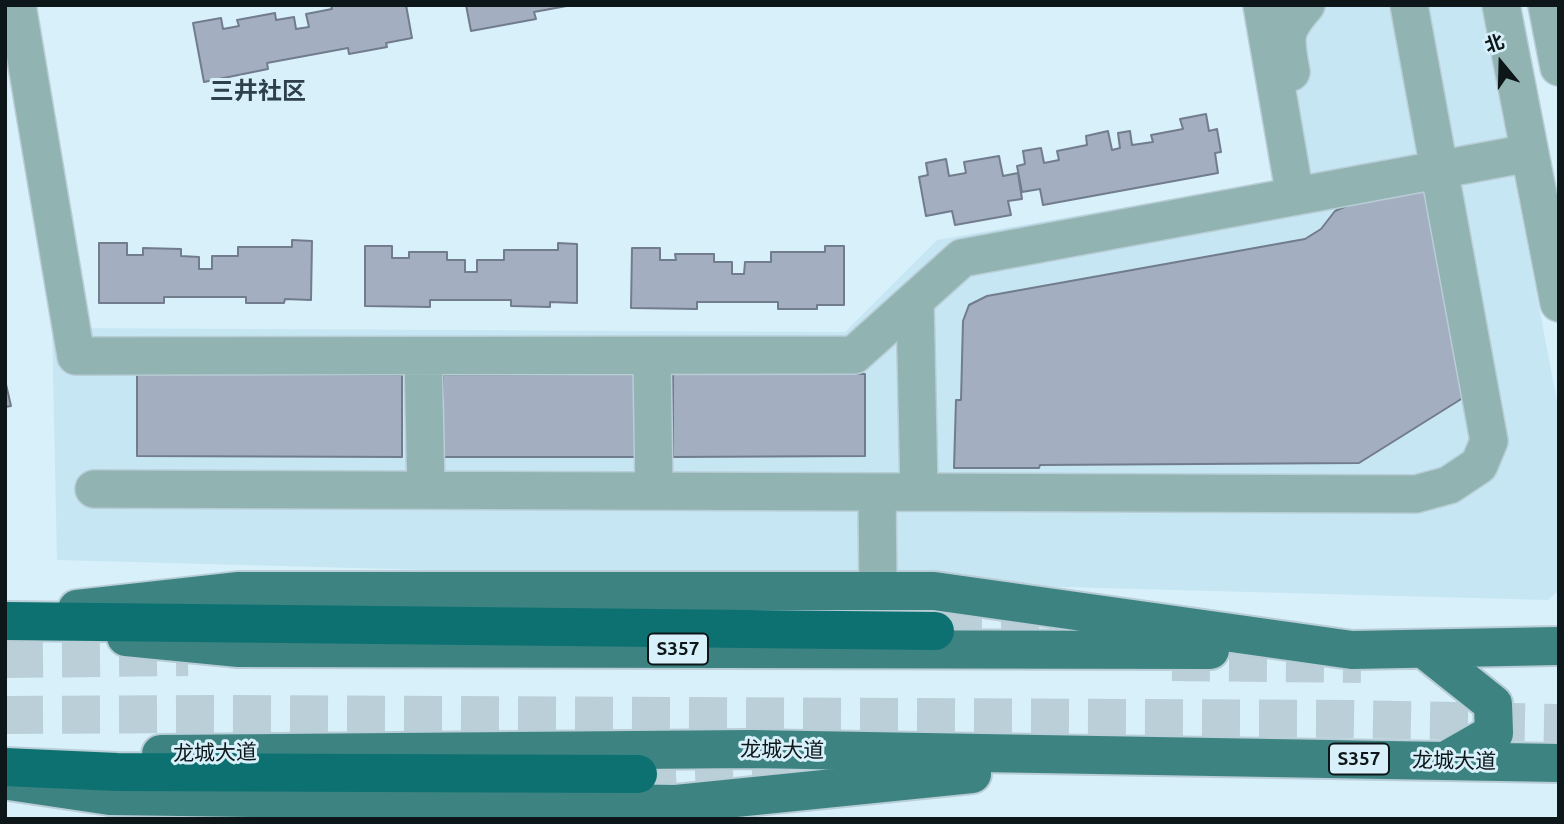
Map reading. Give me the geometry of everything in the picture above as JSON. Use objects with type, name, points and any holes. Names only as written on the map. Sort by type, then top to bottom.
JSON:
[{"type":"highway","points":[[5,621],[935,631]]},
{"type":"highway","points":[[5,767],[117,772],[638,774]]},
{"type":"main road","points":[[5,621],[239,591],[934,591],[1352,650]]},
{"type":"main road","name":"S357","points":[[5,621],[239,649],[1352,650],[1559,646]]},
{"type":"main road","points":[[1424,649],[1493,704],[1494,733],[1445,761]]},
{"type":"main road","name":"龙城大道","points":[[5,758],[172,753],[737,749],[1559,763]]},
{"type":"main road","points":[[5,780],[110,796],[676,804],[1159,756]]},
{"type":"street","points":[[17,5],[76,356],[854,355],[962,258],[1529,153]]},
{"type":"street","points":[[1262,5],[1295,196]]},
{"type":"street","points":[[1294,90],[1286,43],[1290,23],[1306,5]]},
{"type":"street","points":[[94,489],[1416,494],[1449,485],[1479,465],[1489,441],[1409,5]]},
{"type":"street","points":[[1501,5],[1559,303]]},
{"type":"street","points":[[1547,5],[1559,68]]},
{"type":"street","points":[[915,300],[919,492]]},
{"type":"street","points":[[423,356],[426,490]]},
{"type":"street","points":[[652,356],[654,491]]},
{"type":"street","points":[[877,492],[878,591]]},
{"type":"shaded area","points":[[1251,5],[1481,5],[1559,411],[1559,590],[1548,600],[57,560],[52,328],[845,332],[937,240],[1281,180]]},
{"type":"building","points":[[331,5],[406,5],[412,38],[386,43],[387,47],[349,54],[348,48],[267,63],[268,69],[204,82],[193,23],[221,18],[223,29],[239,26],[237,20],[275,13],[276,20],[294,17],[296,29],[309,27],[306,14],[332,9]]},
{"type":"building","points":[[466,5],[572,5],[534,12],[536,19],[471,31]]},
{"type":"building","points":[[1206,114],[1209,131],[1217,129],[1221,152],[1215,153],[1218,173],[1043,205],[1040,189],[1022,192],[1017,166],[1025,164],[1023,151],[1041,148],[1044,163],[1059,160],[1057,151],[1087,145],[1086,136],[1108,131],[1112,150],[1120,148],[1118,133],[1130,131],[1132,145],[1153,142],[1151,135],[1183,129],[1180,119]]},
{"type":"building","points":[[999,156],[1003,176],[1018,173],[1022,199],[1008,201],[1011,215],[955,225],[952,211],[926,216],[919,177],[928,175],[926,163],[946,159],[949,176],[966,173],[964,162]]},
{"type":"building","points":[[1431,188],[1466,396],[1359,463],[954,468],[956,400],[961,400],[963,321],[969,305],[987,296],[1305,239],[1321,229],[1335,211],[1361,200]]},
{"type":"building","points":[[292,240],[312,241],[311,300],[285,299],[284,303],[246,303],[246,297],[164,297],[164,303],[99,303],[99,243],[127,243],[127,255],[143,255],[143,248],[181,249],[181,256],[199,257],[199,269],[212,269],[212,256],[238,256],[238,247],[292,247]]},
{"type":"building","points":[[558,243],[577,244],[577,303],[550,302],[550,307],[511,306],[511,300],[430,300],[430,307],[365,306],[365,246],[392,246],[392,258],[409,258],[409,252],[447,252],[447,260],[465,260],[465,272],[477,272],[477,260],[504,260],[504,250],[558,250]]},
{"type":"building","points":[[825,246],[844,246],[844,305],[817,305],[817,309],[778,309],[778,302],[697,302],[697,309],[631,308],[632,248],[660,248],[660,260],[676,260],[675,254],[714,254],[714,262],[732,262],[732,274],[744,274],[745,262],[771,262],[771,252],[825,252]]},
{"type":"building","points":[[137,374],[402,375],[402,457],[137,456]]},
{"type":"building","points":[[635,374],[635,457],[443,457],[443,375]]},
{"type":"building","points":[[673,374],[865,374],[865,456],[673,457]]},
{"type":"building","points":[[5,380],[11,406],[5,407]]},
{"type":"tunnel","points":[[944,631],[1121,629]]},
{"type":"tunnel","points":[[5,659],[188,657]]},
{"type":"tunnel","points":[[1172,662],[1361,664]]},
{"type":"tunnel","points":[[5,715],[1348,719],[1559,723]]},
{"type":"tunnel","points":[[638,774],[807,766]]},
{"type":"district","name":"三井社区","points":[[258,91]]}]
